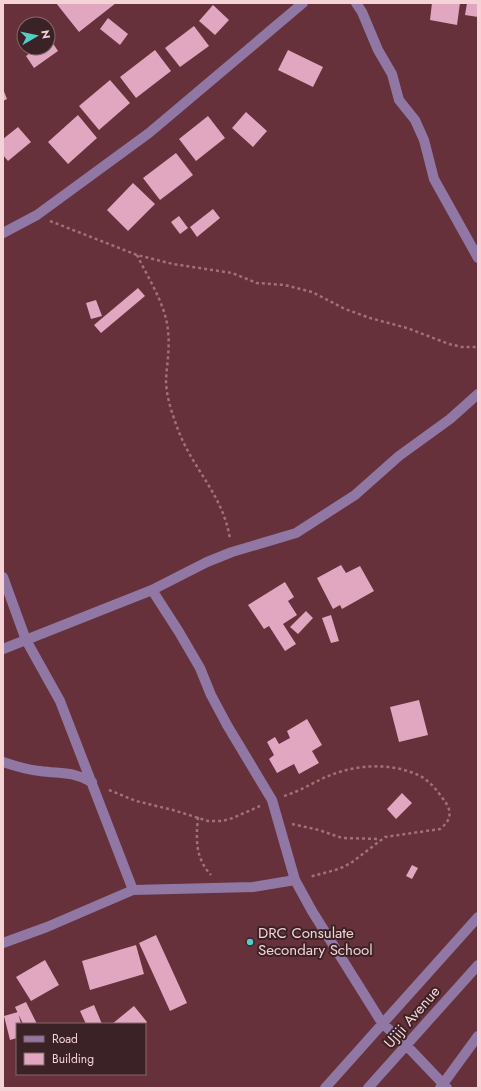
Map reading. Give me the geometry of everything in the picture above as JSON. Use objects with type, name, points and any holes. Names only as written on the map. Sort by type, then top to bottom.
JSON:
[{"type":"street","points":[[3,233],[37,215],[149,133],[303,3]]},
{"type":"street","points":[[356,3],[362,12],[378,50],[392,74],[399,100],[415,120],[424,140],[434,179],[478,258]]},
{"type":"street","points":[[3,649],[152,590],[207,562],[232,552],[296,532],[355,495],[399,456],[450,419],[478,394]]},
{"type":"street","points":[[3,577],[26,640],[60,701],[133,890]]},
{"type":"street","points":[[152,590],[200,668],[211,695],[224,719],[272,800],[295,880],[312,912],[382,1023],[407,1046],[444,1087],[478,1036]]},
{"type":"street","points":[[3,762],[33,770],[79,775],[92,782]]},
{"type":"street","points":[[3,943],[47,927],[133,890],[253,887],[295,880]]},
{"type":"street","points":[[325,1088],[478,917]]},
{"type":"street","name":"Ujiji Avenue","points":[[368,1088],[478,965]]},
{"type":"path","points":[[37,215],[137,255],[173,264],[232,273],[257,283],[285,284],[312,292],[345,309],[370,318],[407,328],[449,344],[478,347]]},
{"type":"path","points":[[137,255],[162,308],[168,330],[166,382],[169,404],[177,429],[193,461],[211,487],[221,505],[228,527],[232,552]]},
{"type":"path","points":[[92,782],[136,801],[208,821],[222,821],[244,814],[272,800],[299,791],[342,771],[375,766],[397,769],[419,775],[436,790],[448,806],[450,814],[447,824],[440,829],[394,835],[380,839],[342,838],[319,830],[279,822]]},
{"type":"path","points":[[198,817],[197,843],[201,862],[214,877],[229,888]]},
{"type":"path","points":[[295,880],[339,869],[351,862],[380,839]]},
{"type":"building","points":[[56,3],[116,3],[79,32]]},
{"type":"building","points":[[432,3],[460,3],[457,25],[430,20]]},
{"type":"building","points":[[467,3],[478,3],[478,17],[465,15]]},
{"type":"building","points":[[213,5],[229,20],[215,35],[199,21]]},
{"type":"building","points":[[108,18],[128,34],[120,45],[100,29]]},
{"type":"building","points":[[194,26],[209,46],[180,67],[165,48]]},
{"type":"building","points":[[155,50],[171,71],[136,98],[120,77]]},
{"type":"building","points":[[288,50],[323,67],[313,87],[278,70]]},
{"type":"building","points":[[26,56],[51,56],[34,68]]},
{"type":"building","points":[[110,80],[130,103],[99,130],[79,106]]},
{"type":"building","points":[[3,89],[7,99],[3,101]]},
{"type":"building","points":[[246,112],[267,131],[253,147],[232,128]]},
{"type":"building","points":[[78,115],[97,138],[68,164],[48,142]]},
{"type":"building","points":[[208,116],[225,138],[196,161],[179,139]]},
{"type":"building","points":[[18,127],[31,142],[8,161],[3,155],[3,139]]},
{"type":"building","points":[[176,153],[193,175],[160,200],[143,178]]},
{"type":"building","points":[[133,183],[155,204],[128,231],[107,210]]},
{"type":"building","points":[[213,209],[220,218],[197,237],[190,227]]},
{"type":"building","points":[[179,216],[188,228],[180,234],[171,222]]},
{"type":"building","points":[[138,288],[145,296],[101,333],[94,325]]},
{"type":"building","points":[[96,300],[102,316],[91,319],[86,303]]},
{"type":"building","points":[[341,565],[346,573],[360,566],[374,591],[342,609],[340,605],[333,609],[317,578]]},
{"type":"building","points":[[285,582],[294,597],[288,601],[297,615],[283,624],[296,644],[285,651],[269,626],[264,629],[248,605]]},
{"type":"building","points":[[306,611],[313,618],[298,634],[290,627]]},
{"type":"building","points":[[331,615],[339,641],[331,643],[322,618]]},
{"type":"building","points":[[419,700],[428,735],[399,742],[390,707]]},
{"type":"building","points":[[307,719],[322,745],[312,751],[319,763],[299,774],[294,764],[277,773],[269,759],[274,755],[267,742],[275,737],[279,744],[290,738],[287,731]]},
{"type":"building","points":[[402,793],[412,803],[396,819],[387,809]]},
{"type":"building","points":[[412,865],[418,868],[412,879],[406,876]]},
{"type":"building","points":[[156,935],[187,1003],[170,1011],[139,943]]},
{"type":"building","points":[[136,945],[144,974],[90,990],[82,961]]},
{"type":"building","points":[[45,960],[59,985],[31,1001],[16,977]]},
{"type":"building","points":[[26,1002],[36,1023],[23,1023],[15,1007]]},
{"type":"building","points":[[94,1005],[102,1023],[86,1023],[80,1011]]},
{"type":"building","points":[[134,1006],[147,1022],[146,1023],[113,1023]]},
{"type":"building","points":[[18,1012],[21,1023],[16,1023],[16,1038],[10,1040],[4,1016]]},
{"type":"place","name":"DRC Consulate Secondary School","points":[[250,942]]}]
